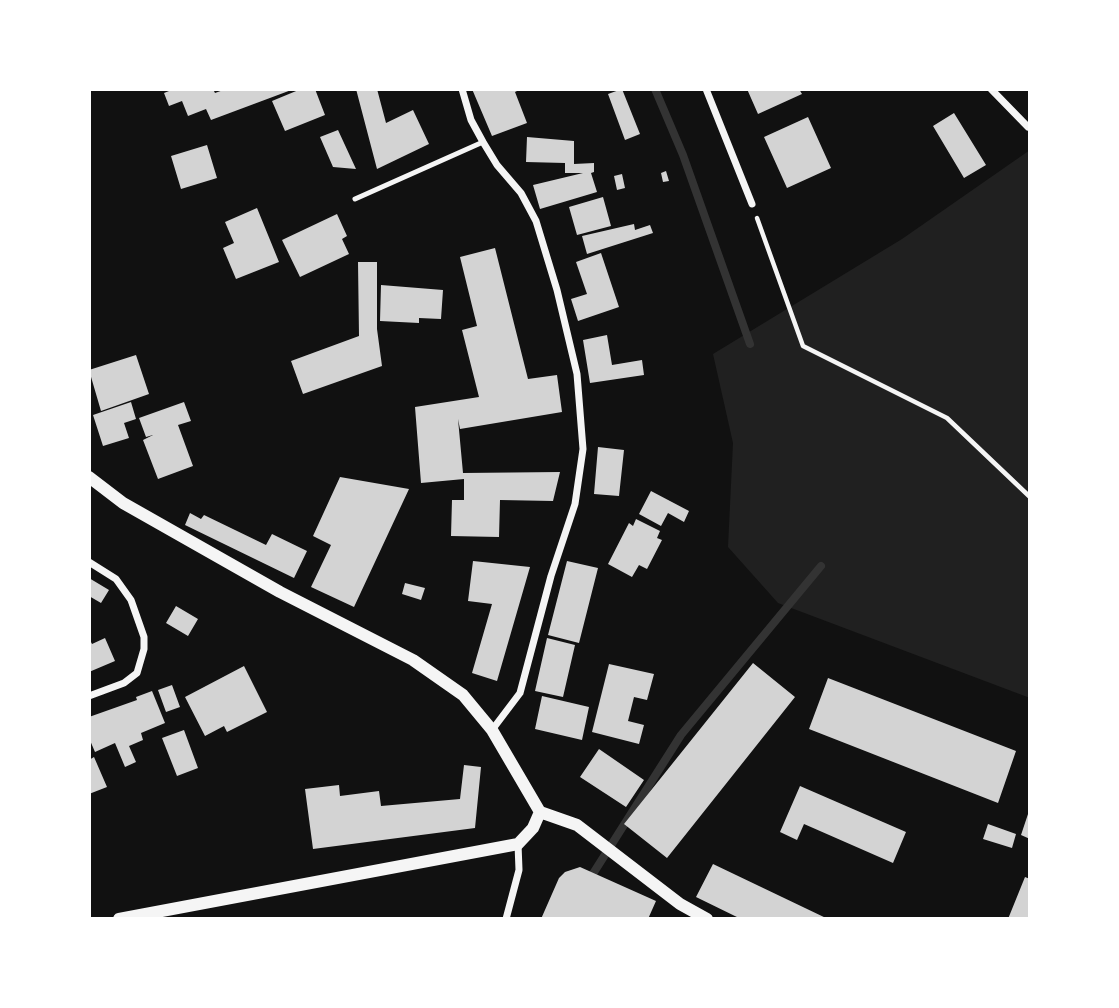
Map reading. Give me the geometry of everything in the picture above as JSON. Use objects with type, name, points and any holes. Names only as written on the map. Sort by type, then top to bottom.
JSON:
[{"type":"street","points":[[462,89],[471,120],[483,142],[497,165],[521,193],[536,221],[557,290],[577,373],[583,449],[575,504],[551,576],[520,693],[492,730]]},
{"type":"street","points":[[706,89],[752,204]]},
{"type":"street","points":[[991,89],[1028,127]]},
{"type":"street","points":[[89,477],[123,503],[413,660],[463,695],[492,730],[540,812],[577,825],[680,904],[707,919]]},
{"type":"street","points":[[89,562],[116,579],[131,600],[144,637],[144,649],[136,673],[124,682],[89,696]]},
{"type":"street","points":[[120,919],[518,844],[533,828],[540,812]]},
{"type":"street","points":[[506,919],[519,870],[518,844]]},
{"type":"lane","points":[[355,199],[483,142]]},
{"type":"path","points":[[752,204],[803,346],[947,418],[1030,497]]},
{"type":"shaded area","points":[[1030,150],[1030,698],[778,603],[728,547],[733,443],[713,354],[902,239]]},
{"type":"building","points":[[174,89],[213,89],[215,93],[226,89],[294,89],[211,120],[206,109],[188,116],[182,101],[169,106],[164,93]]},
{"type":"building","points":[[301,89],[315,89],[325,115],[285,131],[272,101]]},
{"type":"building","points":[[356,89],[377,89],[386,123],[413,110],[429,144],[377,169]]},
{"type":"building","points":[[472,89],[521,89],[515,92],[527,123],[492,136]]},
{"type":"building","points":[[622,89],[640,134],[625,140],[608,94]]},
{"type":"building","points":[[747,89],[799,89],[802,94],[758,114]]},
{"type":"building","points":[[954,113],[986,165],[964,178],[933,126]]},
{"type":"building","points":[[808,117],[831,168],[787,188],[764,137]]},
{"type":"building","points":[[338,130],[356,169],[333,167],[320,137]]},
{"type":"building","points":[[527,137],[574,141],[574,164],[594,163],[594,172],[591,173],[597,192],[540,209],[533,185],[583,173],[565,173],[565,163],[526,162]]},
{"type":"building","points":[[207,145],[217,178],[181,189],[171,156]]},
{"type":"building","points":[[666,171],[669,181],[663,182],[661,173]]},
{"type":"building","points":[[622,174],[625,188],[617,190],[614,176]]},
{"type":"building","points":[[603,197],[611,226],[577,235],[569,207]]},
{"type":"building","points":[[257,208],[279,262],[236,279],[223,248],[234,243],[225,222]]},
{"type":"building","points":[[337,214],[347,236],[342,239],[349,254],[300,277],[282,240]]},
{"type":"building","points":[[634,224],[635,230],[650,225],[653,233],[587,254],[582,236]]},
{"type":"building","points":[[495,248],[528,379],[557,375],[562,412],[460,429],[458,419],[463,473],[560,472],[553,501],[500,500],[499,537],[451,536],[452,500],[464,500],[464,479],[421,483],[415,407],[479,397],[462,330],[477,326],[460,257]]},
{"type":"building","points":[[601,253],[619,307],[578,321],[571,299],[587,294],[576,262]]},
{"type":"building","points":[[358,262],[377,262],[377,329],[382,366],[303,394],[291,361],[359,336]]},
{"type":"building","points":[[381,285],[443,290],[441,319],[419,318],[419,323],[380,321]]},
{"type":"building","points":[[607,335],[612,365],[642,360],[644,375],[590,383],[583,340]]},
{"type":"building","points":[[136,355],[149,394],[101,411],[89,370]]},
{"type":"building","points":[[131,402],[136,419],[124,423],[129,438],[103,446],[93,415]]},
{"type":"building","points":[[184,402],[191,421],[178,425],[193,466],[158,479],[143,440],[153,435],[146,437],[139,418]]},
{"type":"building","points":[[598,447],[624,450],[619,496],[594,494]]},
{"type":"building","points":[[340,477],[409,489],[354,607],[311,587],[331,545],[313,536]]},
{"type":"building","points":[[651,491],[689,511],[684,522],[668,513],[661,526],[639,514]]},
{"type":"building","points":[[190,513],[201,519],[204,515],[266,545],[272,534],[307,551],[294,578],[185,525]]},
{"type":"building","points":[[636,519],[660,531],[657,538],[662,540],[647,569],[639,565],[632,577],[608,564],[629,523],[633,526]]},
{"type":"building","points":[[473,561],[530,567],[497,681],[472,673],[492,604],[468,601]]},
{"type":"building","points":[[567,561],[598,568],[579,643],[548,635]]},
{"type":"building","points":[[89,578],[109,590],[101,603],[89,596]]},
{"type":"building","points":[[405,583],[425,588],[421,600],[402,594]]},
{"type":"building","points":[[176,606],[198,619],[188,636],[166,623]]},
{"type":"building","points":[[89,638],[92,644],[105,638],[115,661],[89,672]]},
{"type":"building","points":[[547,638],[575,645],[563,697],[535,691]]},
{"type":"building","points":[[753,663],[795,697],[667,858],[624,824]]},
{"type":"building","points":[[609,664],[654,674],[647,700],[634,697],[628,721],[644,725],[639,744],[592,732]]},
{"type":"building","points":[[244,666],[267,712],[227,732],[224,726],[205,736],[185,697]]},
{"type":"building","points":[[828,678],[1016,751],[998,803],[809,729]]},
{"type":"building","points":[[172,685],[180,707],[166,712],[158,690]]},
{"type":"building","points":[[152,691],[165,723],[141,733],[143,740],[129,746],[136,762],[125,767],[115,743],[95,752],[89,738],[89,717],[137,700],[136,697]]},
{"type":"building","points":[[542,696],[589,707],[582,740],[535,729]]},
{"type":"building","points":[[184,730],[198,768],[177,776],[162,738]]},
{"type":"building","points":[[599,749],[644,780],[626,807],[580,777]]},
{"type":"building","points":[[94,757],[107,787],[89,794],[89,760]]},
{"type":"building","points":[[464,765],[481,767],[475,828],[313,849],[305,789],[339,785],[340,796],[379,791],[381,806],[460,799]]},
{"type":"building","points":[[800,786],[906,832],[893,863],[804,824],[797,840],[780,832]]},
{"type":"building","points":[[1030,811],[1030,839],[1021,835]]},
{"type":"building","points":[[988,824],[1016,834],[1012,848],[983,839]]},
{"type":"building","points":[[713,864],[828,919],[741,919],[696,897]]},
{"type":"building","points":[[580,867],[656,901],[648,919],[541,919],[559,878],[565,872]]},
{"type":"building","points":[[1025,877],[1030,879],[1030,919],[1008,919]]},
{"type":"waterway","points":[[655,89],[683,155],[750,344]]},
{"type":"waterway","points":[[589,880],[681,735],[821,566]]}]
